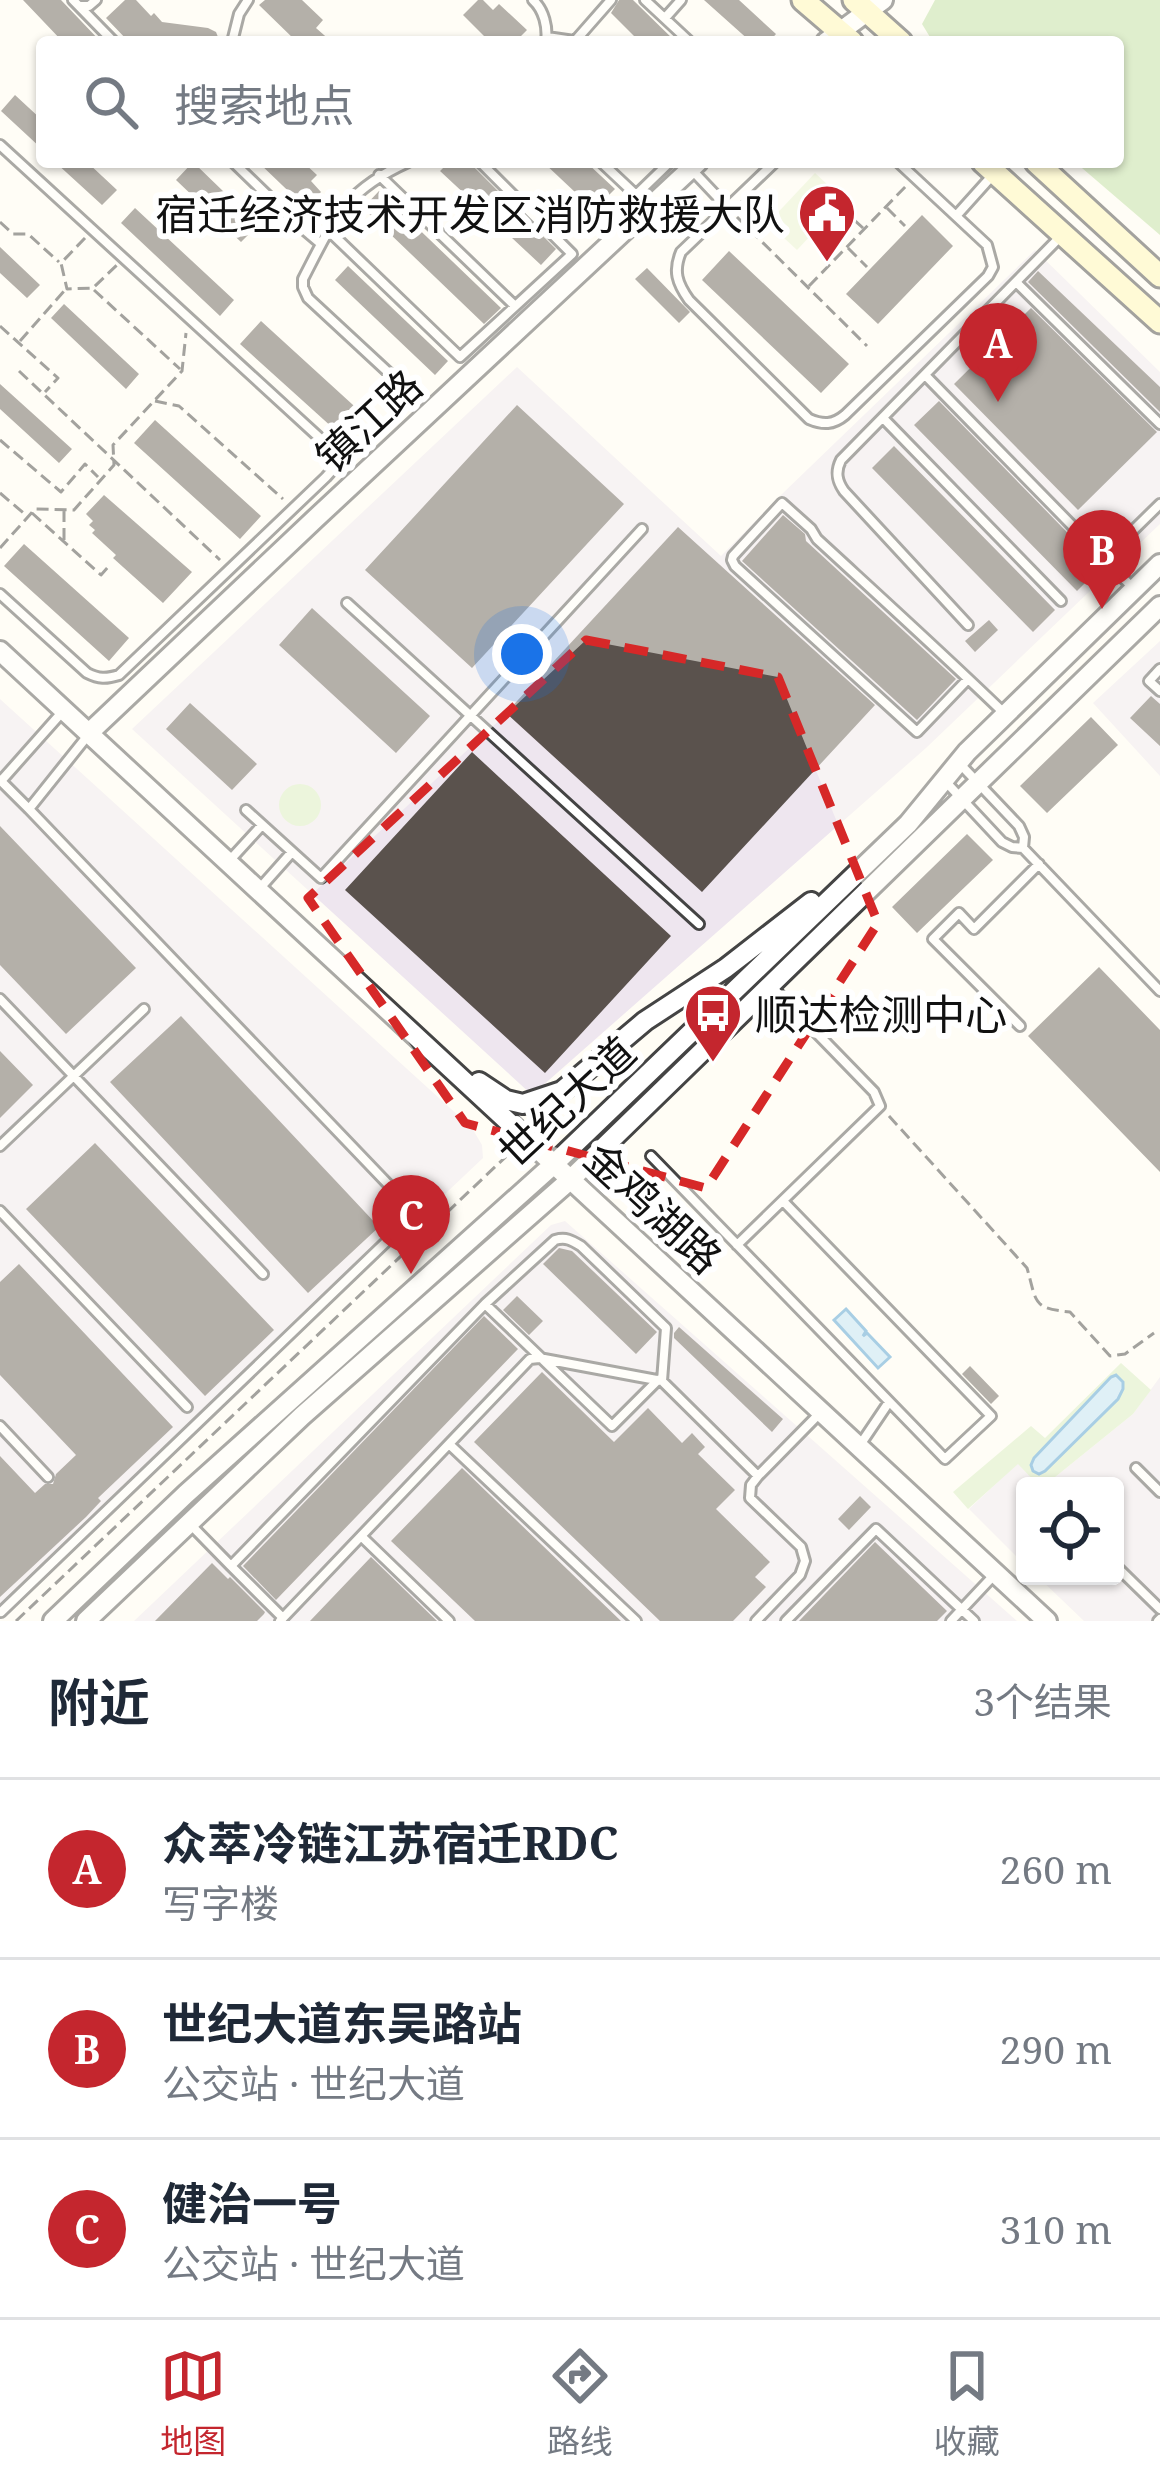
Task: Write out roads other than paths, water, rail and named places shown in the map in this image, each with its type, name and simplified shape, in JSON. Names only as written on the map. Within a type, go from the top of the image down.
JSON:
[{"type":"main road","points":[[803,0],[837,36]]},
{"type":"main road","points":[[868,4],[896,36]]},
{"type":"main road","points":[[989,168],[1160,322]]},
{"type":"main road","points":[[1043,168],[1160,276]]},
{"type":"street","points":[[841,36],[868,4]]},
{"type":"street","name":"镇江路","points":[[90,732],[693,168]]},
{"type":"street","points":[[1087,259],[1160,336]]},
{"type":"street","name":"世纪大道","points":[[53,1621],[186,1494],[554,1164],[908,824],[958,762],[1160,564]]},
{"type":"street","name":"世纪大道","points":[[86,1621],[302,1417],[570,1180],[1160,607]]},
{"type":"street","name":"金鸡湖路","points":[[0,651],[1047,1621]]},
{"type":"street","points":[[432,1050],[506,1100],[524,1104],[562,1091],[645,1021],[773,933],[908,824]]},
{"type":"lane","points":[[76,3],[89,6],[96,0]]},
{"type":"lane","points":[[234,36],[248,0]]},
{"type":"lane","points":[[533,0],[544,18],[546,36]]},
{"type":"lane","points":[[580,36],[611,0]]},
{"type":"lane","points":[[645,0],[684,36]]},
{"type":"lane","points":[[665,18],[681,0]]},
{"type":"lane","points":[[76,3],[108,36]]},
{"type":"lane","points":[[0,146],[331,448],[335,457],[334,468],[119,676],[96,678],[87,673],[0,594]]},
{"type":"lane","points":[[239,168],[321,244]]},
{"type":"lane","points":[[389,374],[302,287],[328,230],[349,200],[395,168]]},
{"type":"lane","points":[[328,230],[460,357],[572,254],[486,168]]},
{"type":"lane","points":[[607,168],[636,195],[664,168]]},
{"type":"lane","points":[[697,168],[727,208]]},
{"type":"lane","points":[[769,168],[682,252],[676,265],[680,288],[809,419],[827,424],[845,415],[993,267],[987,245],[904,168]]},
{"type":"lane","points":[[956,216],[989,168]]},
{"type":"lane","points":[[380,175],[514,306]]},
{"type":"lane","points":[[968,625],[839,484],[838,467],[1062,235]]},
{"type":"lane","points":[[1016,282],[1160,424]]},
{"type":"lane","points":[[925,375],[1134,589]]},
{"type":"lane","points":[[883,418],[1061,601]]},
{"type":"lane","points":[[968,679],[917,732],[735,566],[733,556],[782,503],[817,539],[968,679],[1006,715]]},
{"type":"lane","points":[[1105,559],[1160,504]]},
{"type":"lane","points":[[246,810],[321,878],[643,529]]},
{"type":"lane","points":[[347,603],[699,924]]},
{"type":"lane","points":[[1160,669],[1149,681],[1160,691]]},
{"type":"lane","points":[[1,1612],[90,1521],[412,1216],[406,1203],[1,780],[65,710]]},
{"type":"lane","points":[[29,809],[90,732]]},
{"type":"lane","points":[[958,762],[1019,826],[1023,848]]},
{"type":"lane","points":[[944,780],[1002,842],[1023,848],[1160,991]]},
{"type":"lane","points":[[229,861],[262,825]]},
{"type":"lane","points":[[259,889],[292,852]]},
{"type":"lane","points":[[1020,1026],[933,939],[958,913],[974,929],[1039,864]]},
{"type":"lane","points":[[737,1245],[880,1106],[874,1092],[770,986]]},
{"type":"lane","points":[[0,999],[263,1274]]},
{"type":"lane","points":[[0,1146],[144,1009]]},
{"type":"lane","points":[[651,1156],[945,1459],[991,1416],[783,1201]]},
{"type":"lane","points":[[0,1211],[187,1407]]},
{"type":"lane","points":[[231,1566],[485,1304],[555,1240],[563,1238],[581,1246],[666,1328],[660,1380],[612,1426],[485,1304]]},
{"type":"lane","points":[[189,1523],[281,1619],[530,1359],[539,1358],[660,1380],[758,1476]]},
{"type":"lane","points":[[859,1447],[890,1402]]},
{"type":"lane","points":[[756,1621],[800,1575],[805,1561],[801,1547],[750,1498],[751,1485],[821,1412]]},
{"type":"lane","points":[[0,1426],[48,1477]]},
{"type":"lane","points":[[449,1444],[636,1621]]},
{"type":"lane","points":[[1136,1468],[1160,1492]]},
{"type":"lane","points":[[786,1621],[876,1528],[974,1621]]},
{"type":"lane","points":[[361,1536],[449,1621]]},
{"type":"lane","points":[[951,1621],[996,1573]]},
{"type":"lane","points":[[1124,1574],[1160,1609]]},
{"type":"water","points":[[846,1309],[866,1331],[863,1336],[867,1333],[890,1357],[878,1368],[834,1320]]},
{"type":"water","points":[[1116,1375],[1123,1382],[1118,1399],[1045,1471],[1033,1471],[1034,1458]]},
{"type":"place","name":"宿迁经济技术开发区消防救援大队","points":[[827,264]]},
{"type":"place","name":"众萃冷链江苏宿迁RDC","points":[[998,402]]},
{"type":"place","name":"世纪大道东吴路站","points":[[1102,609]]},
{"type":"place","name":"顺达检测中心","points":[[713,1064]]},
{"type":"place","name":"健治一号","points":[[411,1274]]}]
